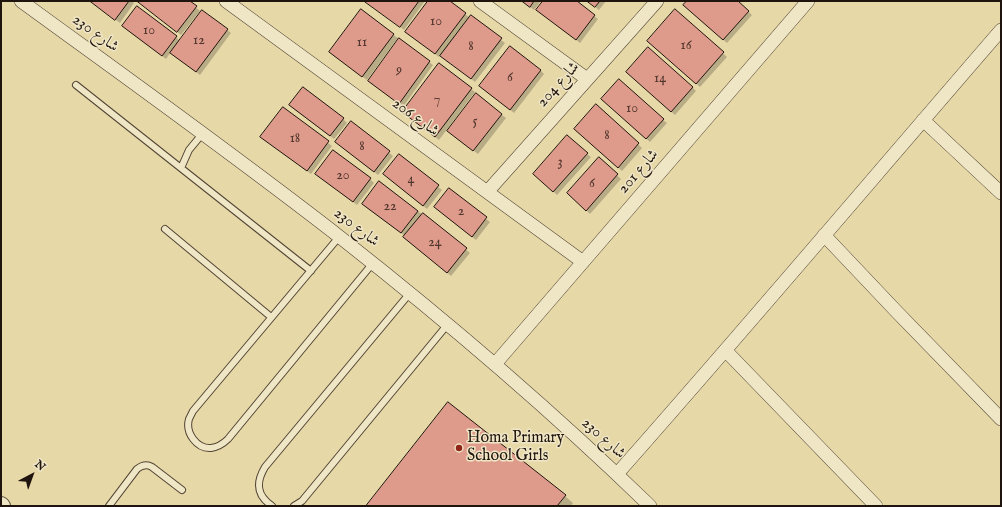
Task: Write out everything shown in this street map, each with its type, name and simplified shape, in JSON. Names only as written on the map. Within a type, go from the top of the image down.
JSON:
[{"type":"street","name":"شارع 206","points":[[226,1],[488,191],[583,262]]},
{"type":"street","points":[[480,1],[587,79]]},
{"type":"street","name":"شارع 204","points":[[488,191],[657,1]]},
{"type":"street","name":"شارع 201","points":[[495,364],[808,1]]},
{"type":"street","name":"شارع 230","points":[[25,2],[203,133],[373,263],[495,364],[617,474],[650,506]]},
{"type":"street","points":[[617,474],[726,351],[1001,30]]},
{"type":"street","points":[[923,120],[1001,193]]},
{"type":"street","points":[[824,235],[1001,419]]},
{"type":"street","points":[[726,351],[876,506]]},
{"type":"lane","points":[[76,85],[311,271]]},
{"type":"lane","points":[[181,168],[189,150],[203,133]]},
{"type":"lane","points":[[165,229],[271,317]]},
{"type":"lane","points":[[339,236],[191,415],[188,420],[188,430],[193,439],[200,446],[210,448],[220,446],[228,439],[373,263]]},
{"type":"lane","points":[[272,506],[263,498],[258,488],[259,476],[410,293]]},
{"type":"lane","points":[[294,506],[302,501],[448,324]]},
{"type":"lane","points":[[109,506],[137,469],[142,465],[152,467],[182,490]]},
{"type":"building","points":[[90,1],[129,1],[115,20]]},
{"type":"building","points":[[137,1],[190,1],[197,6],[177,32]]},
{"type":"building","points":[[364,1],[419,1],[400,27]]},
{"type":"building","points":[[428,1],[450,1],[466,13],[435,54],[405,32]]},
{"type":"building","points":[[522,1],[534,1],[530,7]]},
{"type":"building","points":[[543,1],[577,1],[595,15],[576,40],[536,10]]},
{"type":"building","points":[[587,1],[600,1],[595,7]]},
{"type":"building","points":[[687,1],[738,1],[749,11],[723,40],[683,5]]},
{"type":"building","points":[[137,6],[177,36],[162,56],[122,26]]},
{"type":"building","points":[[361,9],[394,34],[362,77],[329,52]]},
{"type":"building","points":[[675,9],[724,52],[696,84],[647,41]]},
{"type":"building","points":[[202,10],[228,29],[196,72],[170,53]]},
{"type":"building","points":[[471,15],[502,38],[471,79],[440,56]]},
{"type":"building","points":[[399,38],[430,61],[399,104],[368,81]]},
{"type":"building","points":[[510,46],[541,70],[510,110],[479,86]]},
{"type":"building","points":[[648,47],[693,87],[671,112],[626,72]]},
{"type":"building","points":[[439,63],[472,88],[435,137],[402,112]]},
{"type":"building","points":[[619,79],[664,119],[646,139],[601,99]]},
{"type":"building","points":[[303,87],[344,118],[330,136],[289,105]]},
{"type":"building","points":[[476,93],[502,114],[473,151],[447,131]]},
{"type":"building","points":[[596,104],[639,143],[618,168],[574,129]]},
{"type":"building","points":[[283,107],[329,141],[307,171],[260,137]]},
{"type":"building","points":[[351,121],[390,151],[374,172],[335,142]]},
{"type":"building","points":[[567,135],[588,153],[553,192],[533,174]]},
{"type":"building","points":[[333,150],[371,178],[353,202],[315,174]]},
{"type":"building","points":[[399,154],[439,185],[423,206],[383,174]]},
{"type":"building","points":[[599,157],[618,174],[586,211],[567,193]]},
{"type":"building","points":[[379,181],[418,211],[401,233],[362,204]]},
{"type":"building","points":[[449,188],[487,217],[472,237],[434,207]]},
{"type":"building","points":[[423,213],[467,248],[447,273],[403,237]]},
{"type":"building","name":"Homa Primary School Girls","points":[[448,402],[566,495],[557,506],[366,506]]},
{"type":"place","name":"Homa Primary School Girls","points":[[459,448]]}]
